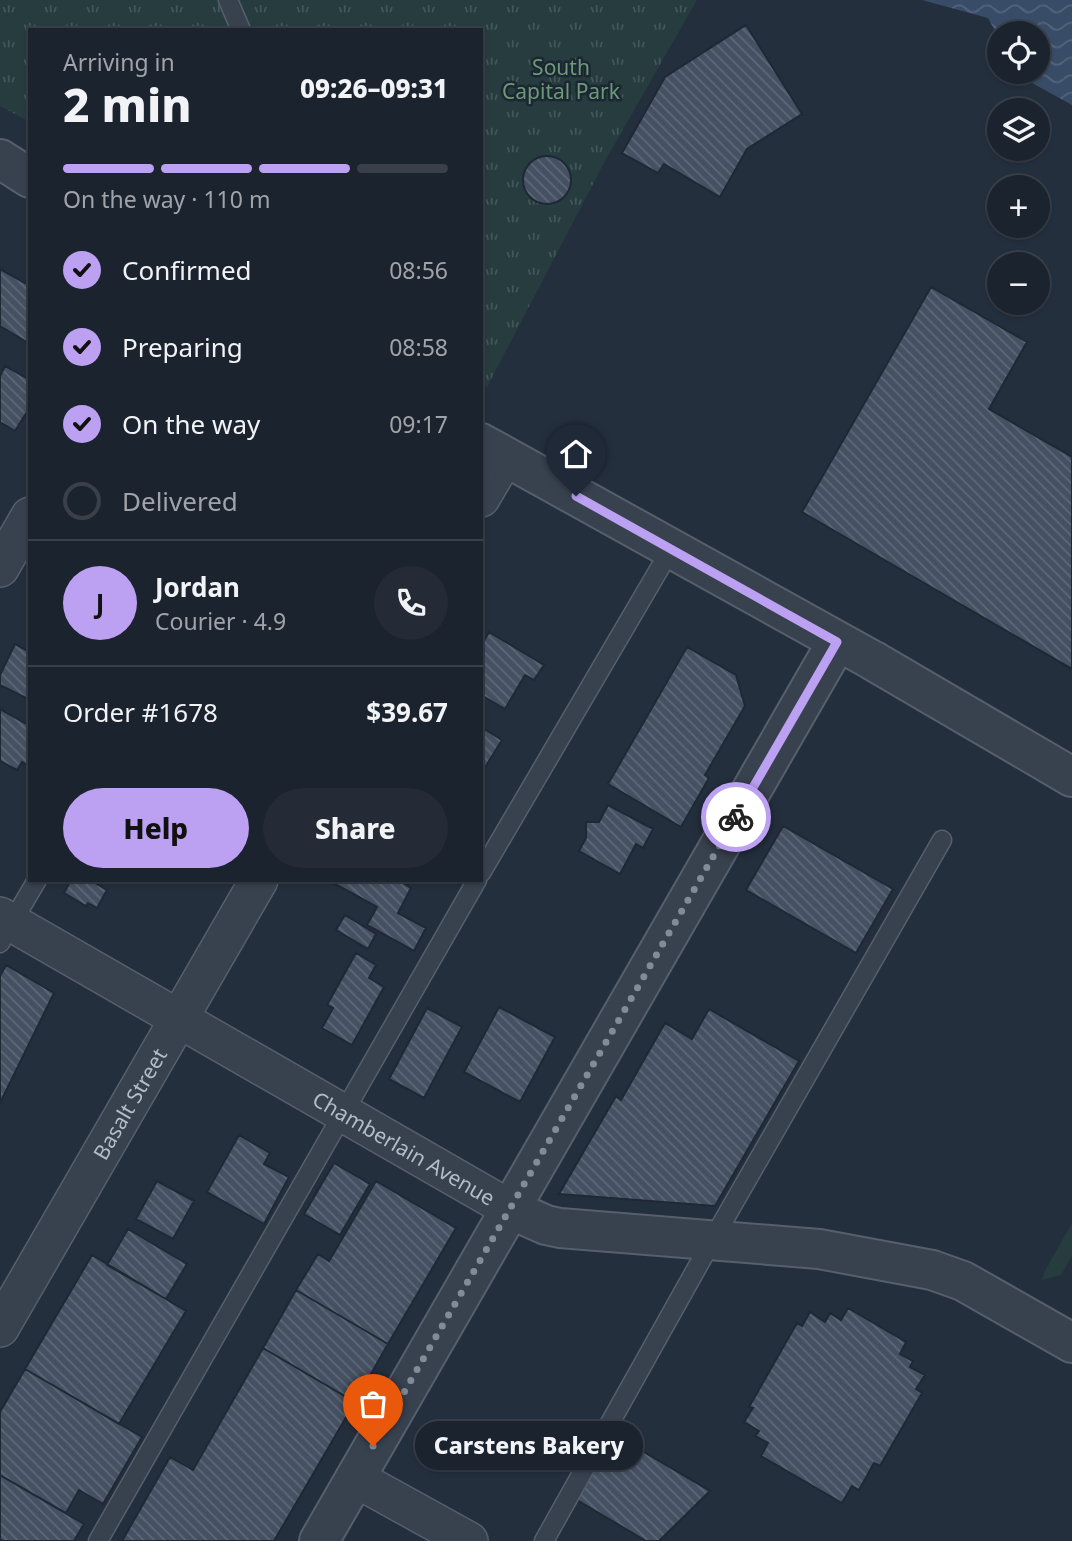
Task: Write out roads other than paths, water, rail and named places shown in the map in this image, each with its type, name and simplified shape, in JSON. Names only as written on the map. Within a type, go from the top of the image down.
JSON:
[{"type":"street","points":[[483,490],[493,450],[1072,777]]},
{"type":"street","points":[[0,568],[28,519]]},
{"type":"street","points":[[319,1541],[837,642]]},
{"type":"street","name":"Basalt Street","points":[[0,1328],[258,882]]},
{"type":"street","name":"Chamberlain Avenue","points":[[4,928],[178,1019],[510,1209],[546,1225],[819,1248],[932,1270],[962,1281],[1072,1343]]},
{"type":"street","points":[[355,1478],[469,1541]]},
{"type":"lane","points":[[228,0],[240,28]]},
{"type":"lane","points":[[483,870],[671,549]]},
{"type":"lane","points":[[544,1541],[713,1239],[943,840]]},
{"type":"lane","points":[[4,928],[36,882]]},
{"type":"lane","points":[[98,1541],[476,882]]},
{"type":"water","points":[[922,0],[1072,0],[1072,105],[1034,84],[1050,84],[1050,21],[990,21],[988,18]]},
{"type":"place","name":"Carstens Bakery","points":[[373,1446]]},
{"type":"park label","name":"South Capital Park","points":[[561,79]]}]
